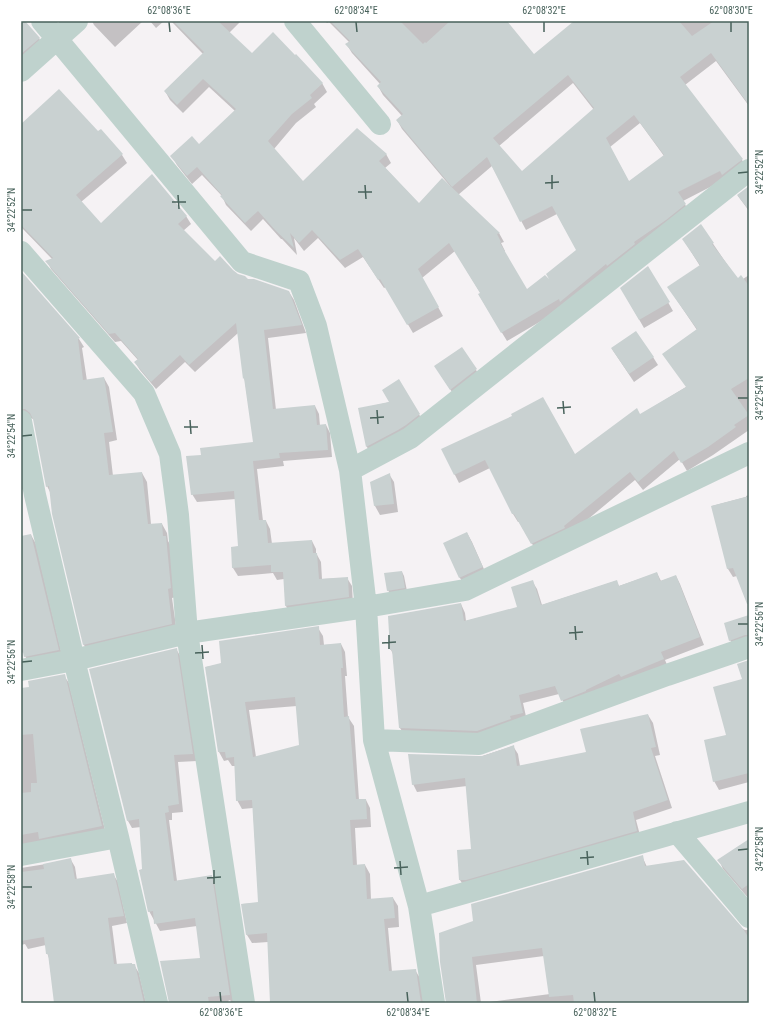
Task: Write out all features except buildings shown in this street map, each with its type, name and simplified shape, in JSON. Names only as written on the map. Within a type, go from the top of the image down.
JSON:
[{"type":"street","points":[[42,21],[242,262],[298,281],[316,326],[350,470],[366,606],[374,740],[419,906],[434,1003]]},
{"type":"street","points":[[21,71],[77,21]]},
{"type":"street","points":[[295,21],[380,124]]},
{"type":"street","points":[[350,470],[410,438],[749,170]]},
{"type":"street","points":[[21,252],[144,394],[170,454],[178,515],[187,633],[244,1003]]},
{"type":"street","points":[[21,421],[28,496],[74,660],[118,836],[157,1003]]},
{"type":"street","points":[[21,670],[74,660],[187,633],[465,590],[749,453]]},
{"type":"street","points":[[374,740],[479,744],[667,675],[749,647]]},
{"type":"street","points":[[419,906],[749,812]]},
{"type":"street","points":[[677,832],[749,917]]},
{"type":"street","points":[[21,855],[118,836]]}]
